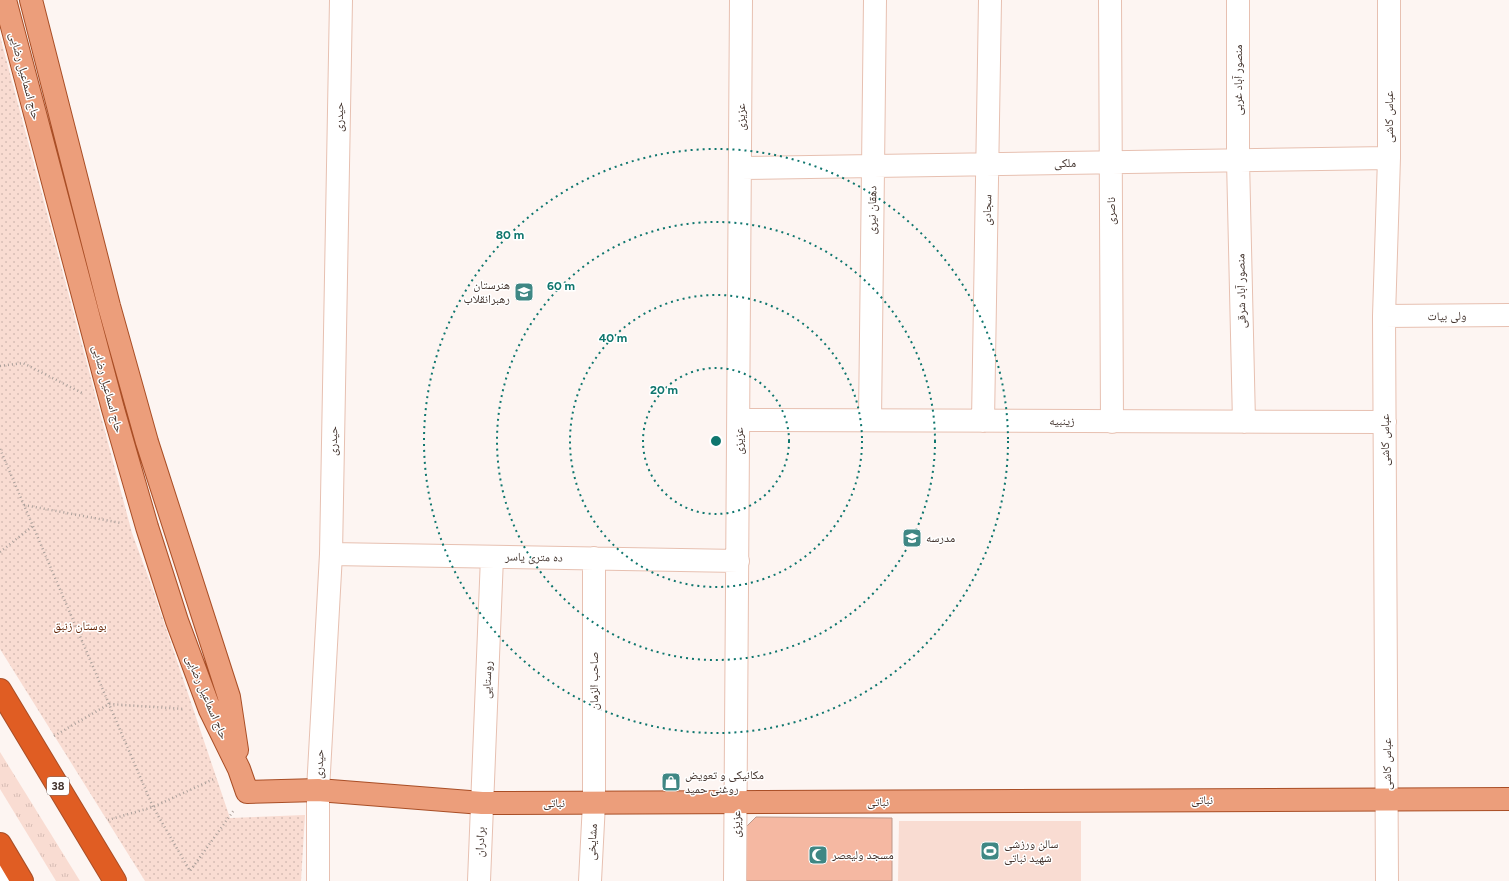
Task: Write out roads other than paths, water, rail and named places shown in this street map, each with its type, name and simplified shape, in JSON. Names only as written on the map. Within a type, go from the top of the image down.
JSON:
[{"type":"highway","name":"38","points":[[0,690],[115,881]]},
{"type":"highway","points":[[0,844],[22,881]]},
{"type":"main road","name":"حاج اسماعیل رضایی","points":[[5,0],[113,409],[147,527],[177,621],[210,710],[239,769],[247,792]]},
{"type":"main road","name":"حاج اسماعیل رضایی","points":[[31,0],[109,306],[147,442],[229,697],[239,769]]},
{"type":"main road","name":"نباتی","points":[[247,792],[318,790],[482,803],[1509,799]]},
{"type":"street","name":"حیدری","points":[[318,881],[318,790],[331,554],[341,0]]},
{"type":"street","name":"عزیزی","points":[[735,881],[741,0]]},
{"type":"street","name":"دهقان نیری","points":[[870,420],[875,0]]},
{"type":"street","name":"سجادی","points":[[983,421],[990,0]]},
{"type":"street","name":"ناصری","points":[[1110,0],[1112,422]]},
{"type":"street","name":"منصور آباد غربی","points":[[1238,0],[1238,160]]},
{"type":"street","name":"عباس کاشی","points":[[1387,881],[1384,316],[1389,158],[1389,0]]},
{"type":"street","name":"ملکی","points":[[740,168],[1389,158]]},
{"type":"street","name":"منصور آباد شرقی","points":[[1238,160],[1244,422]]},
{"type":"street","name":"ولی بیات","points":[[1384,316],[1509,315]]},
{"type":"street","name":"زینبیه","points":[[739,420],[1385,422]]},
{"type":"street","name":"ده متری یاسر","points":[[331,554],[738,561]]},
{"type":"street","name":"روستایی","points":[[482,803],[492,557]]},
{"type":"street","name":"صاحب الزمان","points":[[594,558],[594,803]]},
{"type":"street","name":"برادران","points":[[479,881],[482,803]]},
{"type":"street","name":"مشایخی","points":[[590,881],[594,803]]},
{"type":"street","points":[[0,875],[5,881]]},
{"type":"place","name":"هنرستان رهبرانقلاب","points":[[524,292]]},
{"type":"place","name":"مدرسه","points":[[912,538]]},
{"type":"place","name":"مکانیکی و تعویض روغنی حمید","points":[[671,782]]},
{"type":"place","name":"سالن ورزشی شهید نباتی","points":[[990,851]]},
{"type":"place","name":"مسجد ولیعصر","points":[[818,855]]},
{"type":"park label","name":"بوستان زنبق","points":[[80,626]]}]
